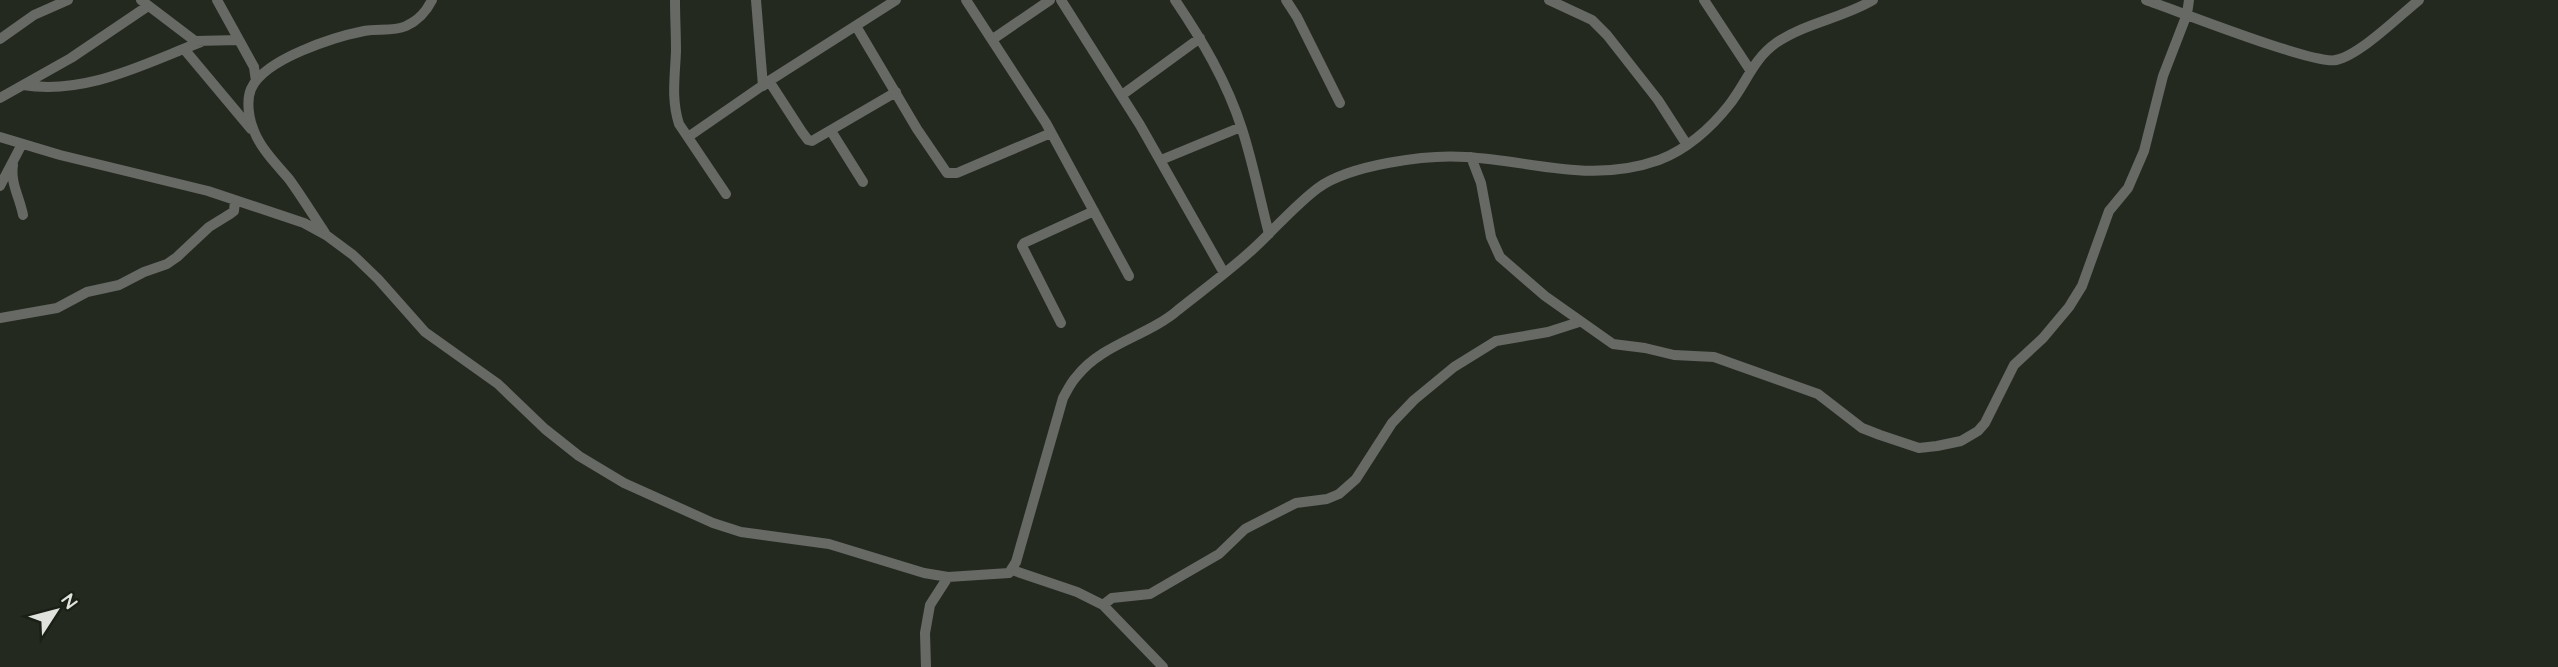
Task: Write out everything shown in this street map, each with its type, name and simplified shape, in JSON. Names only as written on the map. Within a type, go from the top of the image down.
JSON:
[{"type":"street","points":[[0,40],[34,15],[68,0]]},
{"type":"street","points":[[217,0],[256,71],[256,81],[249,96],[250,117],[255,133]]},
{"type":"street","points":[[256,81],[291,56],[316,45],[364,31],[391,30],[404,26],[422,16],[432,0]]},
{"type":"street","points":[[675,0],[673,100],[679,124],[726,194]]},
{"type":"street","points":[[756,0],[766,83],[808,140],[812,141],[831,131],[896,92]]},
{"type":"street","points":[[688,137],[895,0]]},
{"type":"street","points":[[966,0],[993,38],[1051,133],[1129,276]]},
{"type":"street","points":[[993,38],[1050,0]]},
{"type":"street","points":[[1061,0],[1161,160],[1224,272]]},
{"type":"street","points":[[1175,0],[1222,78],[1241,127],[1269,234]]},
{"type":"street","points":[[1286,0],[1340,103]]},
{"type":"street","points":[[1549,0],[1592,20],[1607,34],[1658,100],[1687,145]]},
{"type":"street","points":[[1704,0],[1750,71]]},
{"type":"street","points":[[0,137],[208,191],[304,223],[354,255],[425,332],[498,384],[537,422],[579,456],[624,483],[713,523],[741,532],[829,544],[924,573],[948,577],[1009,573],[1063,398],[1075,377],[1086,366],[1122,342],[1170,317],[1269,234],[1318,188],[1342,176],[1414,158],[1471,157],[1586,173],[1611,172],[1662,159],[1705,131],[1729,105],[1758,58],[1777,41],[1873,0]]},
{"type":"street","points":[[2146,0],[2321,61],[2335,61],[2352,54],[2419,0]]},
{"type":"street","points":[[1471,157],[1481,183],[1496,251],[1545,296],[1613,344],[1674,355],[1714,357],[1818,394],[1862,428],[1901,443],[1919,448],[1961,441],[1985,423],[2014,365],[2043,338],[2069,307],[2082,286],[2109,211],[2128,188],[2144,151],[2164,76],[2187,13],[2189,0]]},
{"type":"street","points":[[0,98],[71,58],[144,3],[190,38],[201,42]]},
{"type":"street","points":[[856,26],[917,129],[947,173],[957,173],[1051,133]]},
{"type":"street","points":[[1122,95],[1200,38]]},
{"type":"street","points":[[23,85],[42,88],[96,83],[201,42],[239,40]]},
{"type":"street","points":[[184,49],[255,133],[326,235]]},
{"type":"street","points":[[1161,160],[1241,127]]},
{"type":"street","points":[[831,131],[863,182]]},
{"type":"street","points":[[0,186],[22,144]]},
{"type":"street","points":[[13,165],[13,181],[23,215]]},
{"type":"street","points":[[0,318],[57,308],[87,292],[119,285],[167,264],[209,227],[234,211],[235,200]]},
{"type":"street","points":[[1061,323],[1022,246],[1094,211]]},
{"type":"street","points":[[0,306],[12,317]]},
{"type":"street","points":[[1103,604],[1119,596],[1150,594],[1219,554],[1245,529],[1296,503],[1327,499],[1339,494],[1356,479],[1392,423],[1414,400],[1454,367],[1496,341],[1548,332],[1579,321]]},
{"type":"street","points":[[1012,570],[1077,592],[1103,604],[1163,667]]},
{"type":"street","points":[[926,667],[925,633],[929,605],[948,577]]}]
